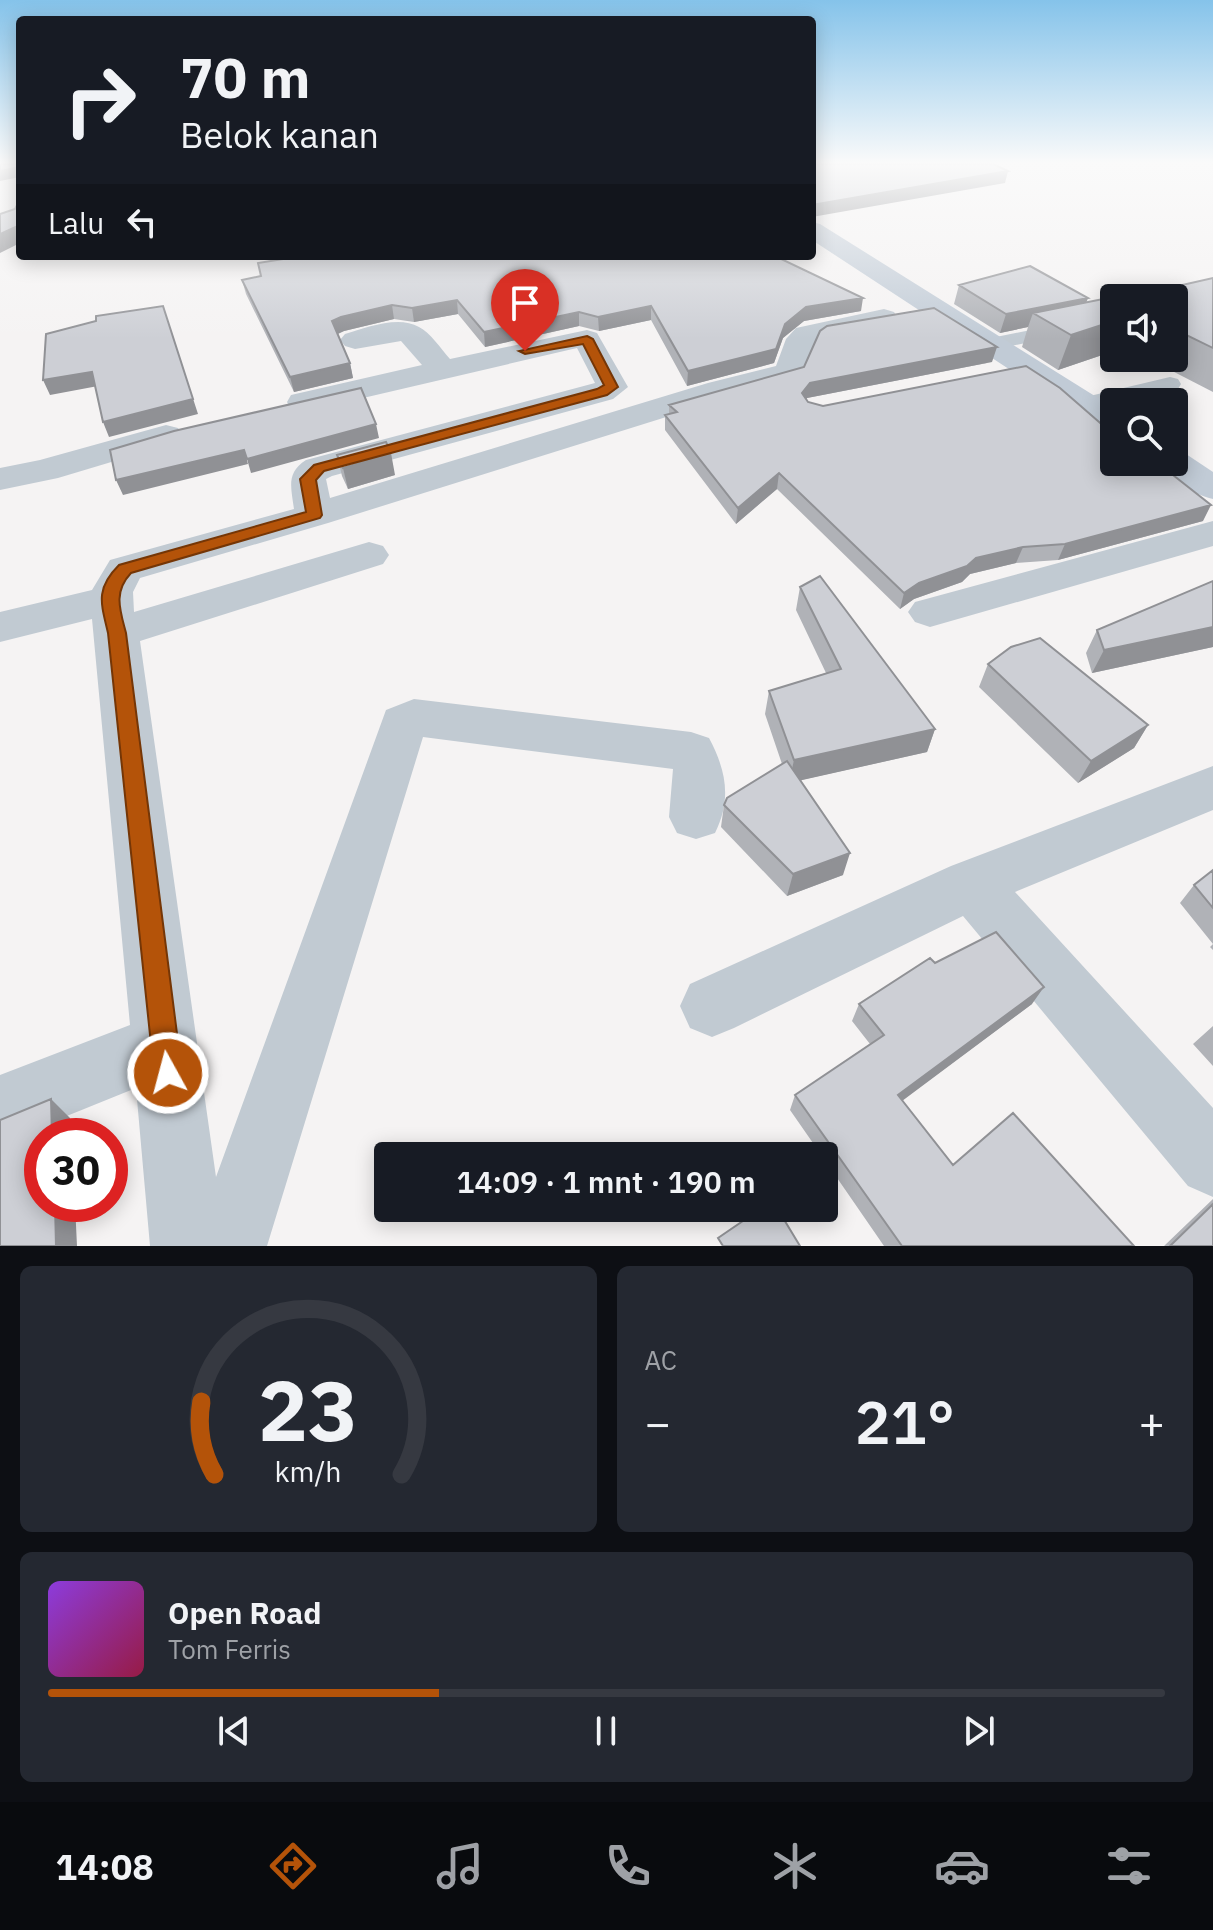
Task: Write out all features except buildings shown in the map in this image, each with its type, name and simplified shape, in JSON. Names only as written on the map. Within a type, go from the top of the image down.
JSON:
[{"type":"main road","points":[[816,232],[1100,414]]},
{"type":"main road","points":[[1188,472],[1213,488]]},
{"type":"street","points":[[188,1246],[113,616],[114,581],[125,569],[314,515],[719,390],[775,378],[790,372],[801,339],[814,330],[934,310]]},
{"type":"street","points":[[355,340],[395,331],[410,333],[442,369]]},
{"type":"street","points":[[275,409],[584,339],[587,339],[612,387],[319,468],[308,479],[314,515]]},
{"type":"street","points":[[985,376],[1027,367]]},
{"type":"street","points":[[0,479],[45,470],[199,427]]},
{"type":"street","points":[[930,612],[1213,533]]},
{"type":"street","points":[[0,627],[113,616],[369,555]]},
{"type":"street","points":[[229,1246],[403,723],[414,717],[691,752],[699,770],[696,817]]},
{"type":"street","points":[[712,1006],[971,884],[1213,787]]},
{"type":"street","points":[[971,884],[1213,1161]]},
{"type":"street","points":[[0,1109],[165,1044]]},
{"type":"lane","points":[[991,344],[1100,322]]},
{"type":"lane","points":[[1085,404],[1170,384]]},
{"type":"route","points":[[168,1073],[117,633],[109,600],[114,581],[125,569],[314,515],[308,479],[319,468],[612,387],[587,339],[525,351]]}]
